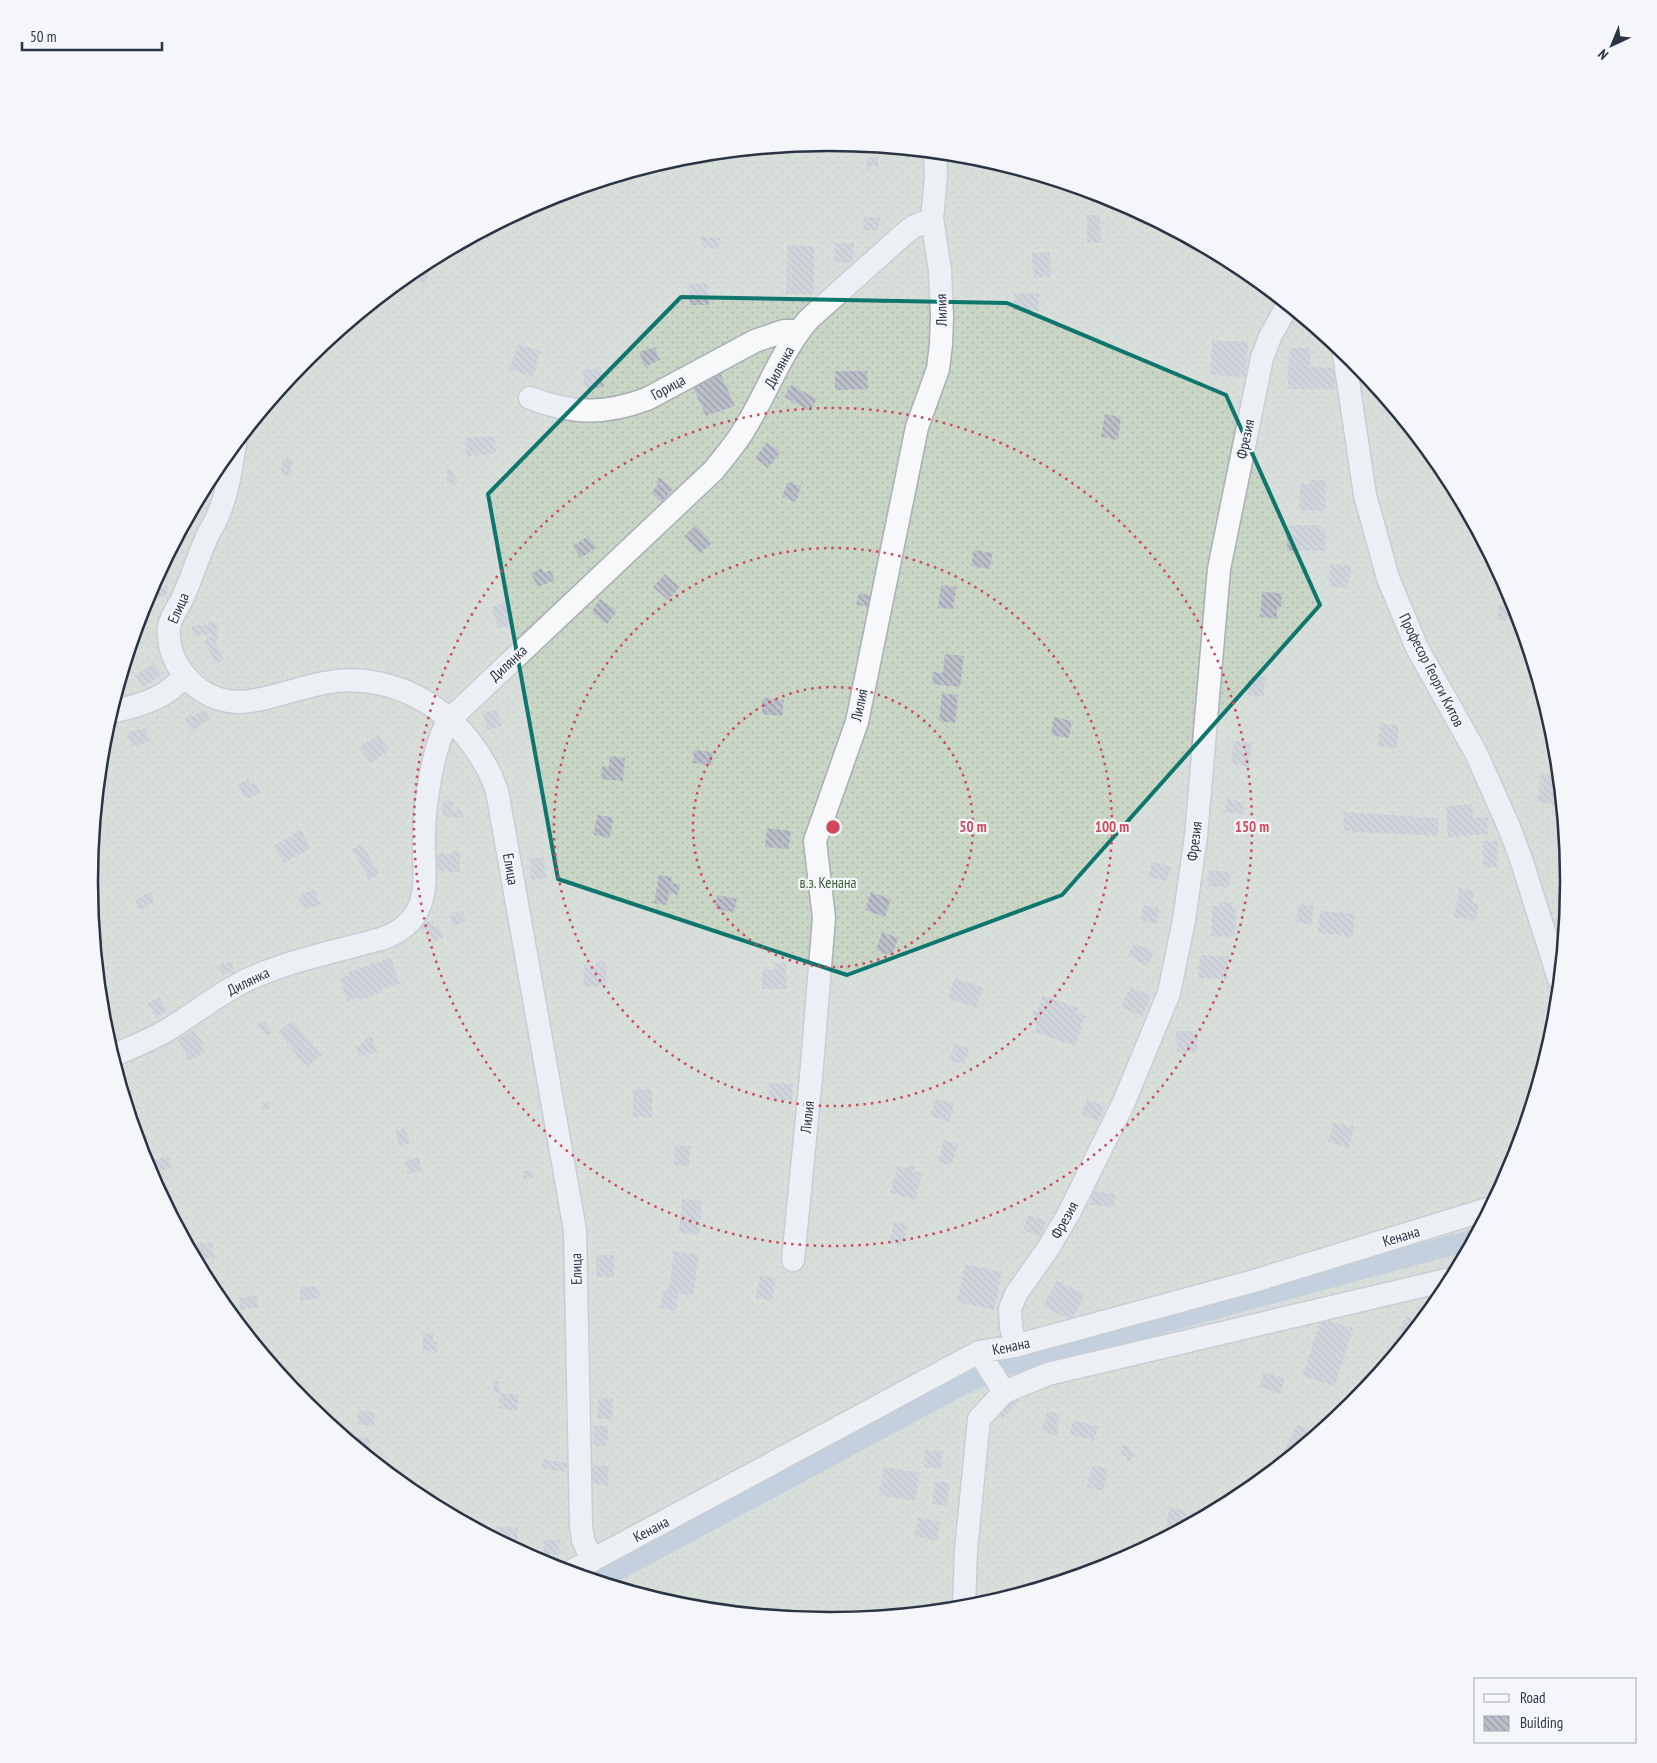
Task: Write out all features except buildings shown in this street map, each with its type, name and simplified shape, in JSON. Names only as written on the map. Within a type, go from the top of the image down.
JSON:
[{"type":"street","name":"Лилия","points":[[793,1260],[824,918],[815,840],[856,722],[917,427],[938,369],[942,317],[940,270],[932,219],[936,176],[935,159]]},
{"type":"street","name":"Дилянка","points":[[118,1053],[165,1032],[222,993],[249,979],[296,962],[392,936],[406,926],[416,912],[422,896],[426,809],[439,737],[450,719],[714,470],[742,434],[799,330],[809,319],[904,234],[932,219]]},
{"type":"street","name":"Фрезия","points":[[1015,1346],[1010,1309],[1016,1294],[1069,1213],[1124,1102],[1169,993],[1184,920],[1196,836],[1218,569],[1262,358],[1270,337],[1284,311]]},
{"type":"street","name":"Горица","points":[[530,398],[553,407],[580,411],[606,410],[630,405],[647,399],[755,341],[784,331],[799,330]]},
{"type":"street","name":"Професор Георги Китов","points":[[1346,366],[1365,495],[1388,578],[1417,648],[1476,753],[1509,827],[1554,964]]},
{"type":"street","name":"Елица","points":[[232,459],[226,497],[207,536],[183,598],[169,626],[173,653],[177,665],[184,674],[197,688],[207,694],[239,702],[325,683],[356,681],[388,686],[418,697],[431,704],[450,719],[468,738],[477,750],[497,791],[575,1230],[581,1525],[583,1540],[592,1561]]},
{"type":"street","points":[[118,710],[154,699],[180,682],[184,674]]},
{"type":"street","name":"Кенана","points":[[578,1568],[979,1352],[1015,1346],[1254,1281],[1481,1211]]},
{"type":"street","points":[[964,1599],[966,1550],[979,1419],[1004,1392],[1048,1374],[1440,1282]]},
{"type":"street","points":[[979,1352],[1004,1392]]},
{"type":"highlighted area","points":[[681,297],[1007,303],[1226,395],[1320,605],[1062,895],[847,975],[558,879],[488,494]]},
{"type":"green space","name":"в.з. Кенана","points":[[781,152],[876,152],[924,157],[1018,175],[1108,206],[1152,226],[1194,248],[1274,302],[1310,332],[1378,400],[1408,436],[1462,516],[1504,602],[1521,647],[1535,692],[1553,786],[1560,882],[1558,929],[1553,977],[1535,1071],[1504,1161],[1484,1205],[1462,1247],[1408,1327],[1378,1363],[1310,1431],[1274,1461],[1194,1515],[1108,1557],[1063,1574],[1018,1588],[924,1606],[876,1611],[781,1611],[733,1606],[639,1588],[549,1557],[505,1537],[463,1515],[383,1461],[347,1431],[279,1363],[249,1327],[195,1247],[153,1161],[136,1116],[122,1071],[104,977],[99,929],[99,834],[104,786],[122,692],[153,602],[173,558],[195,516],[249,436],[279,400],[347,332],[383,302],[463,248],[549,206],[594,189],[639,175],[733,157]]},
{"type":"waterway","points":[[605,1577],[959,1387],[1008,1365],[1465,1242]]}]
